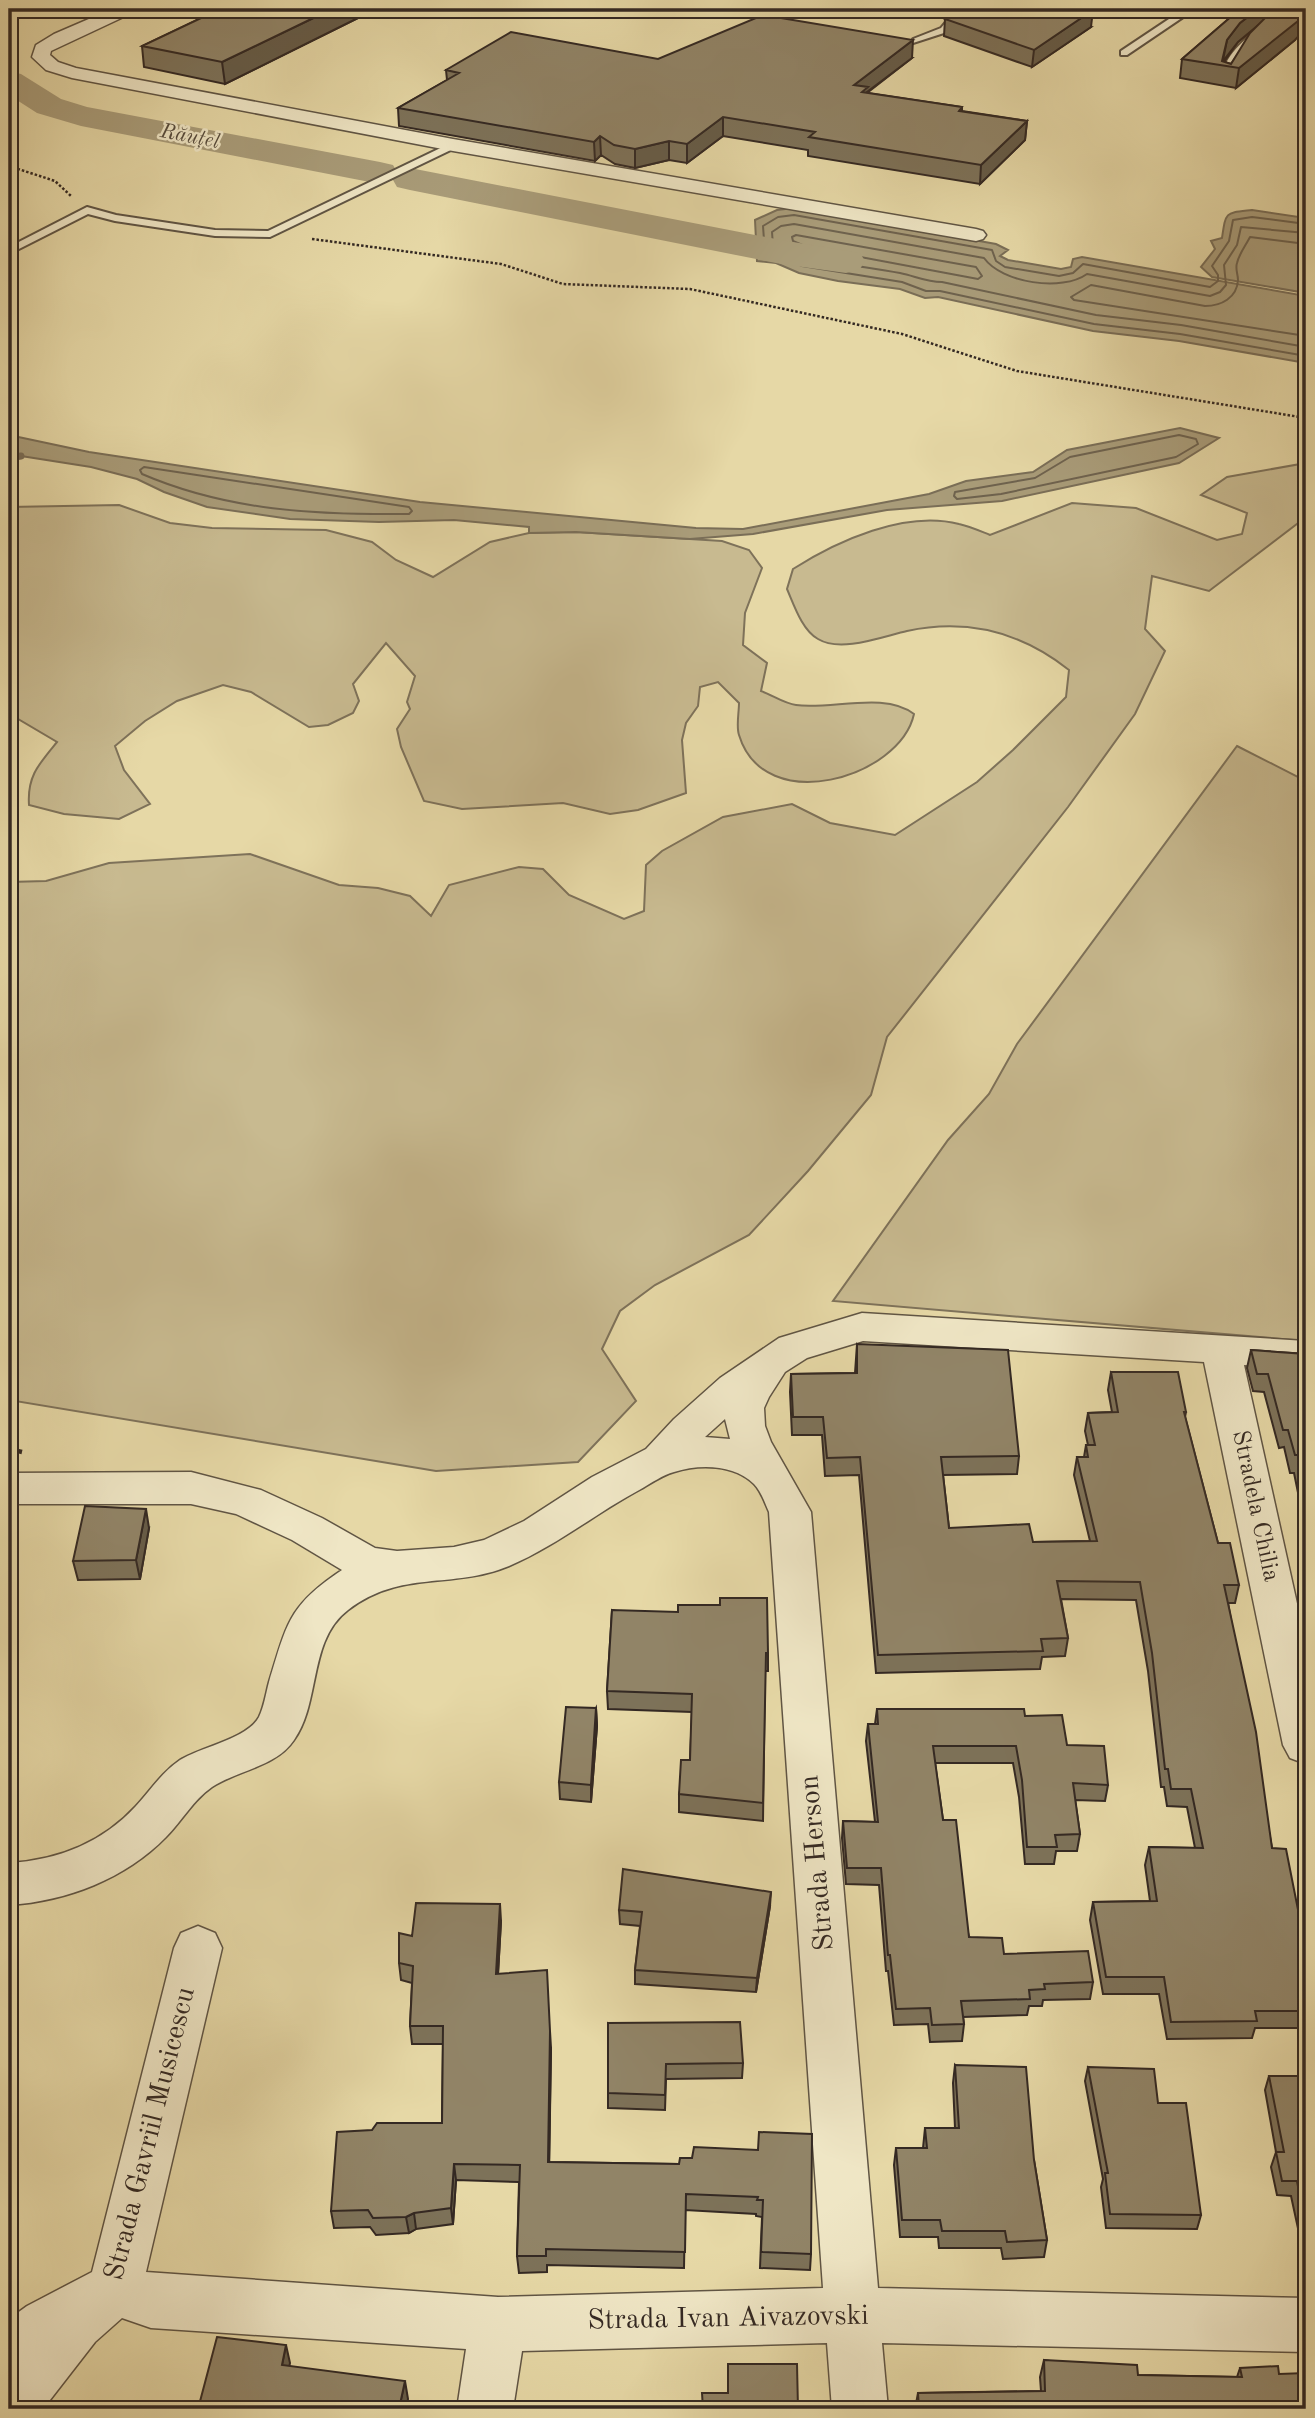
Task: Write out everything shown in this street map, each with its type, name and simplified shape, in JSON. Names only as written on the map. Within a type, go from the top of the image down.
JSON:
[{"type":"street","points":[[127,9],[60,37],[42,49],[41,58],[52,66],[72,73],[453,145],[976,235]]},
{"type":"street","points":[[660,1460],[688,1429],[734,1388],[793,1348],[862,1327],[1306,1355]]},
{"type":"street","name":"Strada Herson","points":[[793,1348],[762,1376],[744,1401],[745,1433],[783,1492],[790,1511],[796,1556],[860,2409]]},
{"type":"street","name":"Stradela Chilia","points":[[1221,1348],[1306,1745]]},
{"type":"street","points":[[9,1884],[30,1884],[85,1868],[141,1833],[197,1772],[250,1751],[268,1740],[278,1728],[306,1633],[313,1618],[330,1600],[358,1581],[397,1568],[454,1563],[493,1555],[539,1532],[607,1488],[660,1460],[695,1451],[716,1451],[753,1463],[770,1474]]},
{"type":"street","points":[[9,1488],[191,1488],[246,1501],[307,1529],[351,1556],[370,1564],[397,1568]]},
{"type":"street","name":"Strada Gavriil Musicescu","points":[[9,2407],[76,2323],[133,2295],[198,1948]]},
{"type":"street","points":[[9,2353],[46,2325],[133,2295]]},
{"type":"street","name":"Strada Ivan Aivazovski","points":[[133,2295],[498,2324],[854,2315],[1306,2325]]},
{"type":"street","points":[[485,2409],[498,2324]]},
{"type":"lane","points":[[916,41],[944,30],[951,23],[949,11],[953,9]]},
{"type":"lane","points":[[1124,53],[1190,9]]},
{"type":"lane","points":[[1246,9],[1306,18]]},
{"type":"lane","points":[[1225,79],[1231,60],[1239,47],[1282,14]]},
{"type":"lane","points":[[9,251],[87,210],[115,218],[215,233],[270,234],[453,145]]},
{"type":"path","points":[[9,166],[55,181],[87,210]]},
{"type":"path","points":[[270,234],[500,264],[563,284],[690,289],[902,334],[1017,371],[1306,418]]},
{"type":"shaded area","points":[[1306,463],[1306,517],[1209,591],[1152,576],[1145,629],[1165,651],[1135,714],[1068,807],[887,1037],[871,1095],[808,1171],[749,1235],[655,1285],[620,1311],[602,1349],[636,1401],[578,1462],[436,1471],[9,1400],[9,882],[46,881],[109,863],[250,854],[339,885],[378,888],[410,896],[431,916],[449,885],[519,867],[543,869],[569,895],[624,919],[644,911],[646,865],[662,851],[723,817],[792,804],[830,823],[895,835],[977,782],[1013,750],[1066,697],[1069,670],[1032,646],[993,631],[972,628],[930,627],[850,644],[827,643],[812,635],[796,609],[787,589],[793,569],[830,548],[894,525],[938,521],[963,525],[990,535],[1072,503],[1136,508],[1217,540],[1242,534],[1247,513],[1201,495],[1227,477]]},
{"type":"shaded area","points":[[119,505],[170,523],[212,528],[326,530],[372,542],[396,560],[433,577],[490,542],[529,533],[576,532],[722,541],[749,550],[762,568],[745,613],[743,645],[767,663],[761,691],[796,705],[873,702],[902,707],[914,714],[903,737],[884,756],[859,771],[831,780],[802,782],[775,776],[753,761],[739,735],[739,703],[718,682],[700,687],[698,706],[686,723],[682,740],[686,793],[638,810],[610,814],[563,803],[462,809],[424,801],[401,747],[397,729],[410,709],[407,702],[415,676],[386,643],[353,684],[359,701],[353,713],[328,725],[309,727],[251,692],[223,685],[177,701],[145,721],[115,746],[124,770],[150,804],[119,819],[64,814],[29,805],[32,778],[57,742],[18,719],[9,719],[9,507]]},
{"type":"shaded area","points":[[1237,746],[1306,781],[1306,1341],[833,1301],[948,1140],[989,1094],[1017,1044]]},
{"type":"water","points":[[794,208],[996,244],[1008,250],[1000,256],[1008,260],[1061,269],[1071,267],[1073,259],[1082,257],[1306,296],[1306,363],[1179,341],[1093,331],[938,297],[925,298],[900,289],[799,273],[776,263],[757,261],[755,220],[777,210]]},
{"type":"water","points":[[1252,210],[1306,218],[1306,293],[1212,277],[1201,267],[1215,249],[1211,241],[1222,238],[1228,215]]},
{"type":"water","points":[[1180,428],[1219,438],[1179,463],[1002,501],[887,510],[753,534],[690,539],[576,532],[529,533],[529,527],[454,520],[379,522],[290,519],[207,507],[137,479],[91,467],[21,456],[9,451],[9,435],[89,452],[420,502],[696,528],[743,529],[929,494],[966,481],[1033,472],[1067,450]]},
{"type":"building","points":[[220,9],[332,9],[222,62],[142,46]]},
{"type":"building","points":[[957,9],[1093,10],[1034,50],[945,19]]},
{"type":"building","points":[[1240,9],[1258,9],[1240,23],[1227,40],[1222,61],[1231,64],[1250,33],[1276,9],[1306,9],[1306,12],[1239,68],[1182,59]]},
{"type":"building","points":[[763,15],[913,40],[854,85],[868,87],[862,92],[962,107],[959,111],[1027,121],[981,165],[809,137],[815,132],[723,117],[687,144],[669,141],[635,149],[614,145],[600,136],[594,142],[398,108],[459,73],[446,70],[511,32],[658,59]]},
{"type":"building","points":[[857,1344],[1008,1350],[1019,1456],[941,1457],[949,1528],[1029,1524],[1033,1542],[1097,1541],[1077,1457],[1088,1457],[1086,1445],[1095,1445],[1088,1413],[1118,1412],[1111,1372],[1178,1372],[1184,1412],[1218,1543],[1230,1543],[1239,1585],[1224,1585],[1256,1732],[1272,1848],[1286,1849],[1306,1950],[1306,2011],[1255,2011],[1257,2021],[1171,2022],[1164,1977],[1106,1977],[1093,1902],[1157,1901],[1149,1847],[1203,1848],[1191,1789],[1171,1789],[1168,1769],[1165,1769],[1152,1653],[1140,1582],[1057,1581],[1068,1638],[1041,1639],[1043,1651],[878,1655],[860,1457],[827,1458],[823,1417],[793,1417],[791,1374],[857,1373]]},
{"type":"building","points":[[1251,1350],[1306,1354],[1306,1492],[1299,1455],[1295,1455],[1288,1430],[1283,1430],[1268,1374],[1257,1374]]},
{"type":"building","points":[[85,1506],[146,1509],[136,1560],[73,1561]]},
{"type":"building","points":[[720,1598],[767,1598],[763,1803],[679,1794],[681,1760],[690,1760],[692,1694],[607,1691],[612,1610],[678,1612],[678,1605],[720,1605]]},
{"type":"building","points":[[566,1707],[596,1708],[591,1785],[559,1782]]},
{"type":"building","points":[[877,1709],[1024,1709],[1025,1716],[1062,1715],[1067,1745],[1104,1746],[1108,1785],[1073,1783],[1080,1834],[1055,1835],[1057,1847],[1027,1847],[1022,1780],[1016,1746],[933,1746],[943,1820],[956,1820],[969,1937],[1002,1938],[1004,1954],[1088,1951],[1093,1982],[1044,1984],[1045,1989],[1029,1990],[1030,1999],[961,2001],[964,2024],[932,2025],[930,2008],[896,2009],[888,1955],[881,1868],[847,1868],[843,1821],[878,1822],[868,1724],[878,1724]]},
{"type":"building","points":[[623,1869],[771,1892],[757,1978],[635,1970],[642,1912],[619,1910]]},
{"type":"building","points":[[416,1903],[500,1904],[496,1974],[547,1970],[550,2031],[548,2162],[679,2164],[680,2158],[692,2158],[694,2147],[758,2150],[759,2132],[812,2134],[811,2254],[761,2252],[763,2200],[757,2200],[758,2197],[686,2194],[685,2252],[546,2249],[546,2256],[517,2256],[520,2165],[454,2164],[451,2208],[414,2213],[406,2217],[373,2218],[368,2210],[331,2211],[337,2132],[372,2130],[377,2123],[442,2123],[443,2026],[410,2026],[413,1966],[399,1963],[399,1933],[412,1936]]},
{"type":"building","points":[[740,2022],[743,2063],[666,2064],[665,2095],[608,2093],[608,2023]]},
{"type":"building","points":[[955,2065],[1026,2067],[1034,2160],[1047,2240],[1007,2242],[1005,2231],[942,2231],[940,2220],[902,2220],[896,2148],[927,2148],[925,2128],[959,2128]]},
{"type":"building","points":[[1088,2067],[1154,2069],[1158,2103],[1186,2103],[1201,2215],[1110,2214],[1105,2173],[1108,2173]]},
{"type":"building","points":[[1269,2076],[1306,2076],[1306,2219],[1297,2181],[1282,2181],[1276,2152],[1284,2152]]},
{"type":"building","points":[[217,2337],[286,2345],[282,2365],[405,2381],[399,2409],[198,2409]]},
{"type":"building","points":[[1044,2360],[1137,2365],[1138,2375],[1242,2377],[1240,2368],[1278,2366],[1279,2374],[1306,2373],[1306,2409],[919,2409],[918,2393],[1045,2391]]},
{"type":"building","points":[[728,2364],[797,2364],[798,2409],[703,2409],[702,2393],[728,2393]]},
{"type":"waterway","name":"Răuțel","points":[[9,81],[49,106],[81,116],[380,173]]},
{"type":"waterway","name":"Răuțel","points":[[410,179],[781,252],[846,261]]},
{"type":"waterway","points":[[9,458],[21,456]]}]
